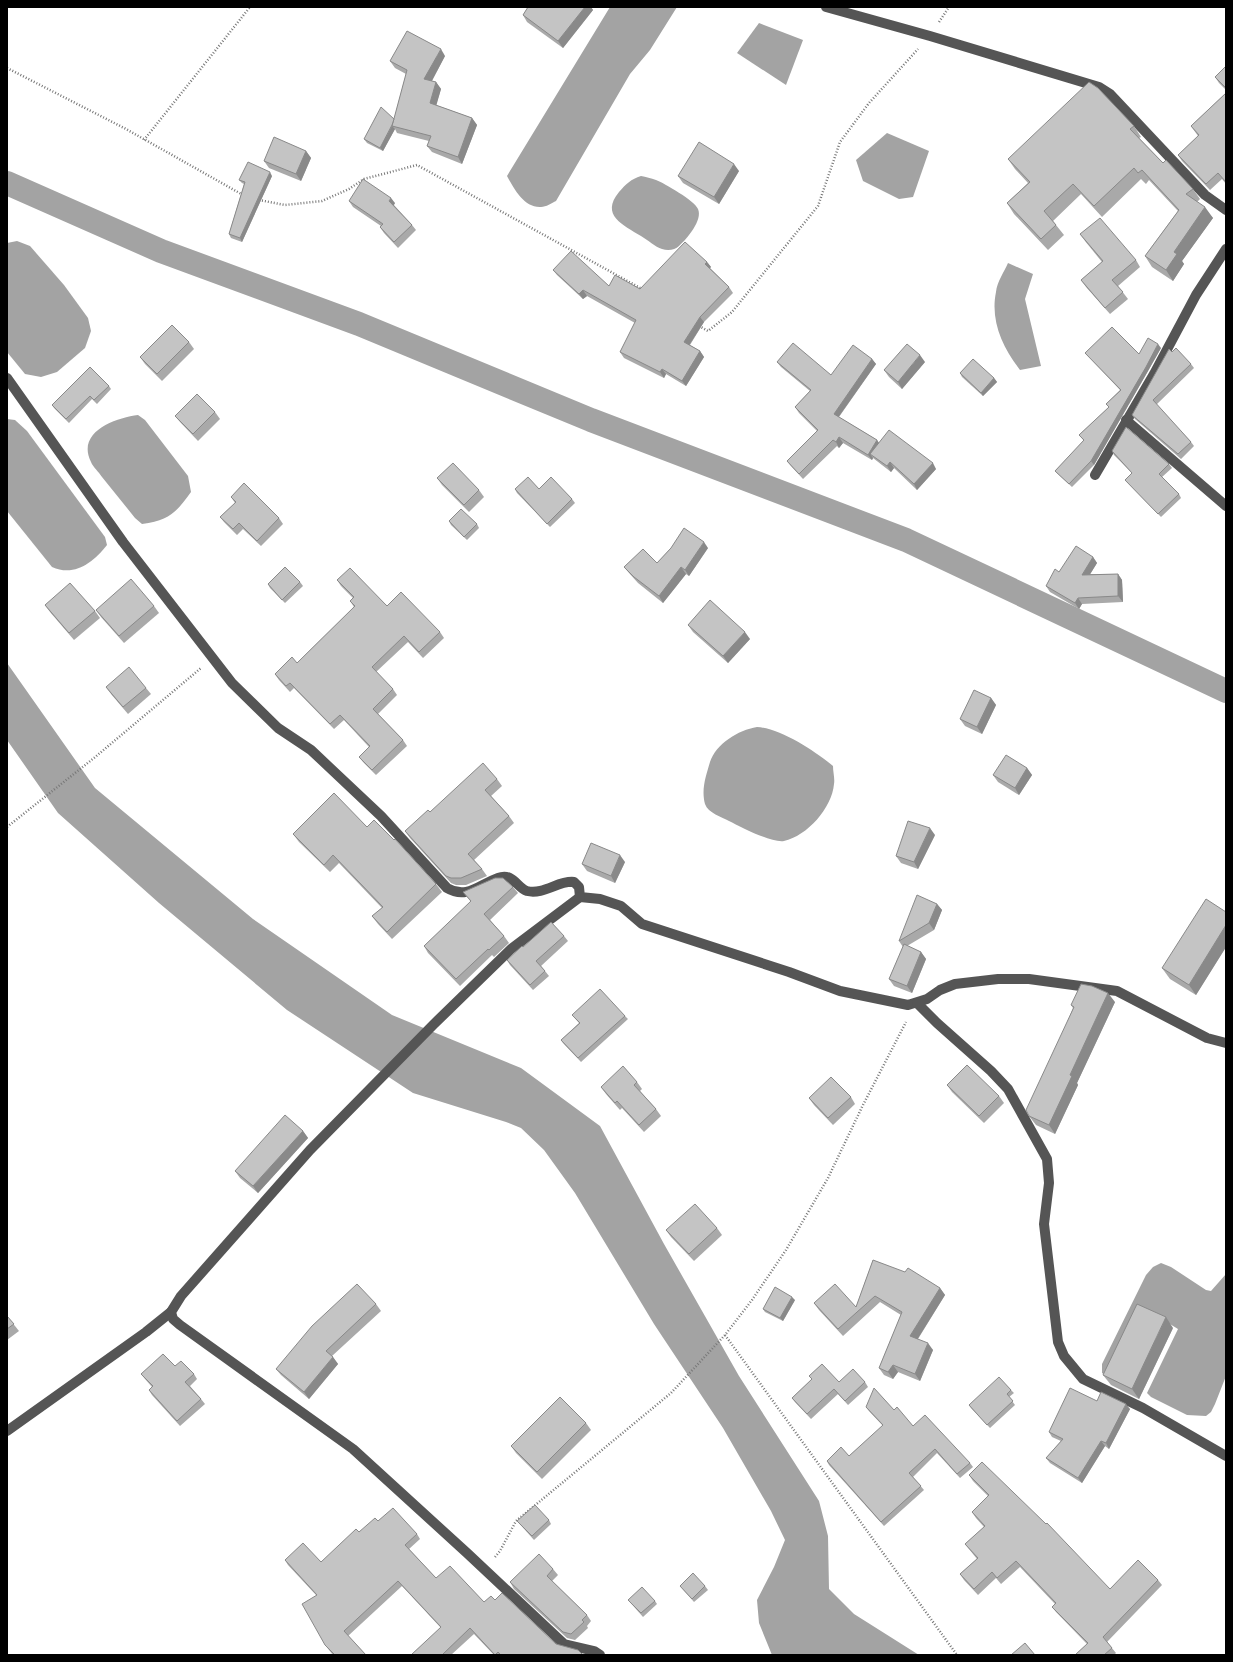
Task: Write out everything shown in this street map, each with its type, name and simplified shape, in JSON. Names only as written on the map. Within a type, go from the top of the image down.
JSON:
[{"type":"street","points":[[826,7],[930,36],[1099,87],[1110,94],[1205,195],[1226,210]]},
{"type":"street","points":[[1095,475],[1154,374],[1196,295],[1226,249]]},
{"type":"street","points":[[7,378],[123,542],[232,683],[278,728],[311,750],[381,816],[447,888],[455,893],[462,893],[504,876],[516,882],[525,891],[537,892],[560,885],[566,881],[574,882],[579,887],[580,897]]},
{"type":"street","points":[[1126,420],[1226,506]]},
{"type":"street","points":[[7,1431],[140,1337],[171,1312],[181,1296],[217,1255],[310,1150],[364,1094],[511,949],[580,897],[600,899],[621,906],[642,924],[840,990],[908,1005],[927,999],[940,990],[955,984],[998,979],[1029,979],[1102,988],[1117,991],[1207,1038],[1226,1043]]},
{"type":"street","points":[[917,1003],[937,1023],[991,1070],[1008,1089],[1047,1158],[1049,1183],[1044,1224],[1058,1342],[1064,1356],[1083,1379],[1143,1408],[1226,1456]]},
{"type":"street","points":[[171,1312],[173,1319],[180,1325],[353,1450],[564,1644],[594,1651],[600,1655]]},
{"type":"path","points":[[144,140],[250,7]]},
{"type":"path","points":[[696,324],[708,331],[723,320],[748,294],[818,206],[840,142],[869,103],[930,36]]},
{"type":"path","points":[[7,68],[144,140],[248,198]]},
{"type":"path","points":[[255,199],[285,205],[322,201],[350,189],[364,179],[417,165],[646,292]]},
{"type":"path","points":[[7,828],[94,758],[213,658]]},
{"type":"path","points":[[485,1570],[500,1551],[516,1521],[671,1393],[725,1335],[752,1300],[786,1250],[824,1184],[898,1035],[917,1003]]},
{"type":"path","points":[[725,1335],[957,1655]]},
{"type":"shaded area","points":[[610,7],[677,7],[650,50],[630,74],[556,201],[543,207],[535,206],[520,197],[507,176]]},
{"type":"shaded area","points":[[759,23],[803,40],[786,85],[737,53]]},
{"type":"shaded area","points":[[887,133],[929,151],[913,197],[899,199],[863,181],[856,160]]},
{"type":"shaded area","points":[[641,176],[656,180],[672,188],[686,197],[698,209],[699,213],[696,224],[686,239],[676,248],[667,250],[657,247],[627,228],[616,218],[613,213],[612,207],[614,200],[619,192],[629,182]]},
{"type":"shaded area","points":[[17,241],[30,246],[64,285],[88,318],[91,331],[85,348],[57,372],[41,377],[25,374],[7,352],[7,243]]},
{"type":"shaded area","points":[[1008,263],[1033,274],[1025,299],[1041,366],[1020,370],[1008,353],[999,334],[996,324],[995,303],[997,288]]},
{"type":"shaded area","points":[[138,415],[145,420],[188,476],[191,492],[171,515],[159,520],[142,524],[135,518],[93,466],[88,451],[89,442],[100,428],[119,419]]},
{"type":"shaded area","points":[[7,419],[15,420],[27,431],[105,537],[107,545],[102,552],[89,563],[75,569],[68,570],[60,570],[52,567],[7,511]]},
{"type":"shaded area","points":[[7,663],[95,788],[253,919],[392,1015],[521,1068],[600,1126],[664,1244],[739,1376],[819,1501],[828,1536],[829,1589],[854,1614],[919,1655],[772,1655],[759,1623],[757,1600],[774,1567],[785,1540],[771,1511],[723,1428],[654,1324],[575,1193],[544,1150],[521,1128],[413,1093],[287,1010],[159,903],[58,813],[7,740]]},
{"type":"shaded area","points":[[757,727],[776,731],[797,741],[833,766],[834,782],[829,802],[817,820],[809,827],[793,838],[784,841],[772,840],[748,830],[712,812],[705,804],[704,783],[710,762],[717,749],[742,731]]},
{"type":"shaded area","points":[[1161,1263],[1171,1267],[1206,1290],[1211,1291],[1226,1274],[1226,1376],[1211,1412],[1206,1416],[1187,1415],[1151,1397],[1147,1393],[1178,1329],[1147,1310],[1105,1375],[1102,1373],[1102,1364],[1146,1275],[1153,1267]]},
{"type":"building","points":[[528,7],[585,7],[558,41],[523,15]]},
{"type":"building","points":[[407,31],[441,49],[424,79],[436,82],[430,103],[472,118],[458,157],[427,146],[431,136],[392,126],[407,70],[390,61]]},
{"type":"building","points":[[1226,66],[1226,88],[1215,77]]},
{"type":"building","points":[[1089,82],[1098,88],[1134,126],[1130,129],[1163,163],[1166,160],[1193,189],[1186,194],[1205,207],[1174,252],[1177,254],[1166,270],[1145,256],[1179,210],[1142,170],[1138,173],[1134,168],[1094,206],[1073,184],[1044,211],[1056,225],[1041,239],[1007,203],[1030,182],[1008,159]]},
{"type":"building","points":[[1226,93],[1226,182],[1218,173],[1206,184],[1178,155],[1199,135],[1191,126]]},
{"type":"building","points":[[381,107],[394,119],[380,148],[364,139]]},
{"type":"building","points":[[274,137],[306,151],[296,174],[264,161]]},
{"type":"building","points":[[699,142],[734,164],[714,197],[678,176]]},
{"type":"building","points":[[248,162],[270,172],[240,238],[229,234],[245,182],[239,180]]},
{"type":"building","points":[[363,179],[391,198],[389,201],[412,225],[394,242],[380,227],[383,224],[349,201]]},
{"type":"building","points":[[1100,218],[1136,260],[1112,280],[1123,292],[1105,308],[1081,280],[1103,261],[1080,234]]},
{"type":"building","points":[[685,242],[707,262],[705,264],[729,287],[700,317],[684,342],[700,351],[682,381],[662,369],[660,372],[620,352],[636,320],[583,290],[579,294],[553,270],[571,251],[609,286],[615,275],[640,289]]},
{"type":"building","points":[[172,325],[189,342],[157,374],[140,357]]},
{"type":"building","points":[[1112,327],[1139,354],[1148,338],[1158,344],[1091,461],[1069,484],[1055,471],[1084,440],[1079,435],[1109,407],[1106,404],[1121,390],[1085,353]]},
{"type":"building","points":[[793,343],[831,375],[853,345],[872,359],[834,414],[877,440],[868,455],[839,437],[836,442],[833,440],[799,474],[787,461],[818,430],[795,407],[811,390],[777,362]]},
{"type":"building","points":[[907,344],[920,355],[898,382],[884,370]]},
{"type":"building","points":[[1176,348],[1191,364],[1153,400],[1191,442],[1178,454],[1132,415],[1169,349],[1172,352]]},
{"type":"building","points":[[973,359],[994,378],[981,393],[960,373]]},
{"type":"building","points":[[90,367],[109,386],[94,400],[90,396],[66,419],[52,405]]},
{"type":"building","points":[[197,394],[215,412],[193,434],[175,416]]},
{"type":"building","points":[[1126,427],[1169,464],[1159,474],[1179,494],[1158,514],[1125,480],[1132,473],[1112,451]]},
{"type":"building","points":[[889,430],[933,463],[914,484],[890,462],[887,466],[870,454]]},
{"type":"building","points":[[453,463],[479,490],[464,505],[437,478]]},
{"type":"building","points":[[528,477],[539,489],[551,477],[572,499],[547,524],[515,489]]},
{"type":"building","points":[[244,483],[279,518],[257,541],[239,523],[233,529],[220,517],[236,502],[231,497]]},
{"type":"building","points":[[461,509],[477,524],[464,537],[449,521]]},
{"type":"building","points":[[684,528],[704,542],[685,570],[681,567],[659,596],[634,577],[624,567],[643,549],[657,563],[671,548]]},
{"type":"building","points":[[1076,546],[1093,557],[1082,575],[1118,574],[1118,596],[1078,598],[1075,603],[1046,586],[1055,569],[1059,572]]},
{"type":"building","points":[[285,567],[300,582],[282,600],[268,584]]},
{"type":"building","points":[[350,568],[387,606],[401,592],[440,632],[419,652],[404,636],[372,667],[393,689],[373,709],[403,740],[372,770],[359,757],[370,746],[340,715],[330,724],[290,683],[286,686],[275,674],[292,657],[297,663],[355,606],[350,601],[354,597],[337,580]]},
{"type":"building","points":[[131,579],[154,606],[119,636],[96,610]]},
{"type":"building","points":[[70,583],[95,611],[69,633],[45,605]]},
{"type":"building","points":[[710,600],[745,632],[723,656],[688,625]]},
{"type":"building","points":[[129,667],[146,688],[123,707],[106,687]]},
{"type":"building","points":[[974,690],[991,698],[977,727],[960,719]]},
{"type":"building","points":[[1006,755],[1027,768],[1015,788],[993,775]]},
{"type":"building","points":[[483,763],[497,779],[485,790],[509,816],[468,854],[482,869],[461,878],[451,878],[446,876],[405,831],[428,810],[430,812]]},
{"type":"building","points":[[334,793],[367,827],[374,820],[394,840],[395,839],[436,884],[387,932],[372,916],[383,907],[333,855],[324,865],[293,834]]},
{"type":"building","points":[[908,821],[930,828],[914,862],[896,856]]},
{"type":"building","points":[[591,843],[620,855],[611,876],[582,864]]},
{"type":"building","points":[[495,878],[503,878],[513,887],[484,914],[504,936],[456,979],[424,946],[471,901],[463,892]]},
{"type":"building","points":[[917,895],[937,904],[929,923],[899,941]]},
{"type":"building","points":[[1206,899],[1226,912],[1226,925],[1189,985],[1162,968]]},
{"type":"building","points":[[551,922],[564,936],[536,961],[545,971],[530,985],[507,960]]},
{"type":"building","points":[[904,944],[921,952],[907,986],[889,979]]},
{"type":"building","points":[[1081,984],[1092,986],[1108,993],[1070,1075],[1072,1076],[1049,1125],[1029,1116],[1026,1110],[1074,1007],[1071,1005]]},
{"type":"building","points":[[600,989],[625,1016],[578,1058],[561,1040],[580,1023],[572,1015]]},
{"type":"building","points":[[967,1065],[999,1096],[979,1116],[947,1085]]},
{"type":"building","points":[[623,1066],[637,1082],[634,1085],[656,1109],[639,1125],[617,1101],[615,1103],[601,1087]]},
{"type":"building","points":[[831,1077],[851,1097],[828,1118],[809,1098]]},
{"type":"building","points":[[285,1115],[303,1131],[253,1186],[235,1171]]},
{"type":"building","points":[[695,1204],[717,1228],[689,1254],[666,1230]]},
{"type":"building","points":[[873,1260],[905,1272],[908,1268],[940,1288],[910,1336],[928,1343],[915,1374],[893,1365],[888,1372],[879,1368],[902,1312],[875,1296],[838,1329],[814,1303],[835,1284],[856,1307]]},
{"type":"building","points":[[357,1284],[376,1304],[326,1351],[333,1357],[304,1392],[276,1369],[312,1326]]},
{"type":"building","points":[[775,1287],[792,1297],[780,1318],[763,1309]]},
{"type":"building","points":[[1137,1304],[1166,1317],[1132,1389],[1103,1375]]},
{"type":"building","points":[[7,1316],[14,1324],[7,1329]]},
{"type":"building","points":[[163,1354],[175,1366],[181,1361],[194,1374],[185,1382],[201,1399],[177,1421],[149,1390],[153,1386],[141,1374]]},
{"type":"building","points":[[822,1364],[839,1382],[853,1369],[865,1382],[845,1401],[834,1389],[807,1414],[792,1398],[812,1379],[809,1376]]},
{"type":"building","points":[[999,1377],[1011,1390],[1007,1394],[1013,1401],[987,1425],[969,1405]]},
{"type":"building","points":[[874,1388],[894,1410],[897,1407],[913,1426],[925,1415],[970,1463],[957,1474],[935,1449],[909,1473],[921,1486],[881,1522],[827,1461],[841,1447],[849,1456],[883,1425],[866,1407]]},
{"type":"building","points":[[1070,1388],[1097,1401],[1101,1392],[1126,1404],[1106,1443],[1101,1441],[1078,1478],[1046,1458],[1063,1439],[1049,1432]]},
{"type":"building","points":[[560,1397],[586,1423],[537,1472],[511,1446]]},
{"type":"building","points":[[982,1462],[1046,1524],[1047,1523],[1110,1589],[1138,1560],[1158,1580],[1103,1637],[1112,1648],[1104,1655],[1075,1655],[1088,1643],[1052,1607],[1056,1603],[1016,1561],[997,1578],[992,1572],[974,1589],[960,1574],[978,1558],[965,1544],[985,1526],[972,1512],[989,1495],[969,1475]]},
{"type":"building","points":[[535,1505],[549,1520],[532,1536],[517,1521]]},
{"type":"building","points":[[393,1508],[417,1534],[405,1545],[436,1578],[450,1566],[484,1602],[491,1596],[495,1600],[502,1593],[556,1644],[578,1650],[583,1655],[501,1655],[498,1652],[495,1655],[470,1628],[442,1655],[411,1655],[441,1627],[398,1581],[344,1631],[366,1655],[335,1655],[325,1645],[302,1604],[317,1595],[285,1560],[303,1543],[321,1562],[356,1529],[359,1532],[375,1518],[378,1521]]},
{"type":"building","points":[[539,1554],[553,1569],[547,1576],[587,1615],[582,1620],[584,1622],[571,1634],[563,1632],[510,1582]]},
{"type":"building","points":[[693,1573],[705,1586],[692,1599],[680,1586]]},
{"type":"building","points":[[642,1587],[655,1601],[641,1613],[628,1600]]},
{"type":"building","points":[[1025,1643],[1035,1655],[1011,1655]]},
{"type":"waterway","points":[[7,183],[161,251],[359,324],[591,420],[906,540],[1226,691]]}]
